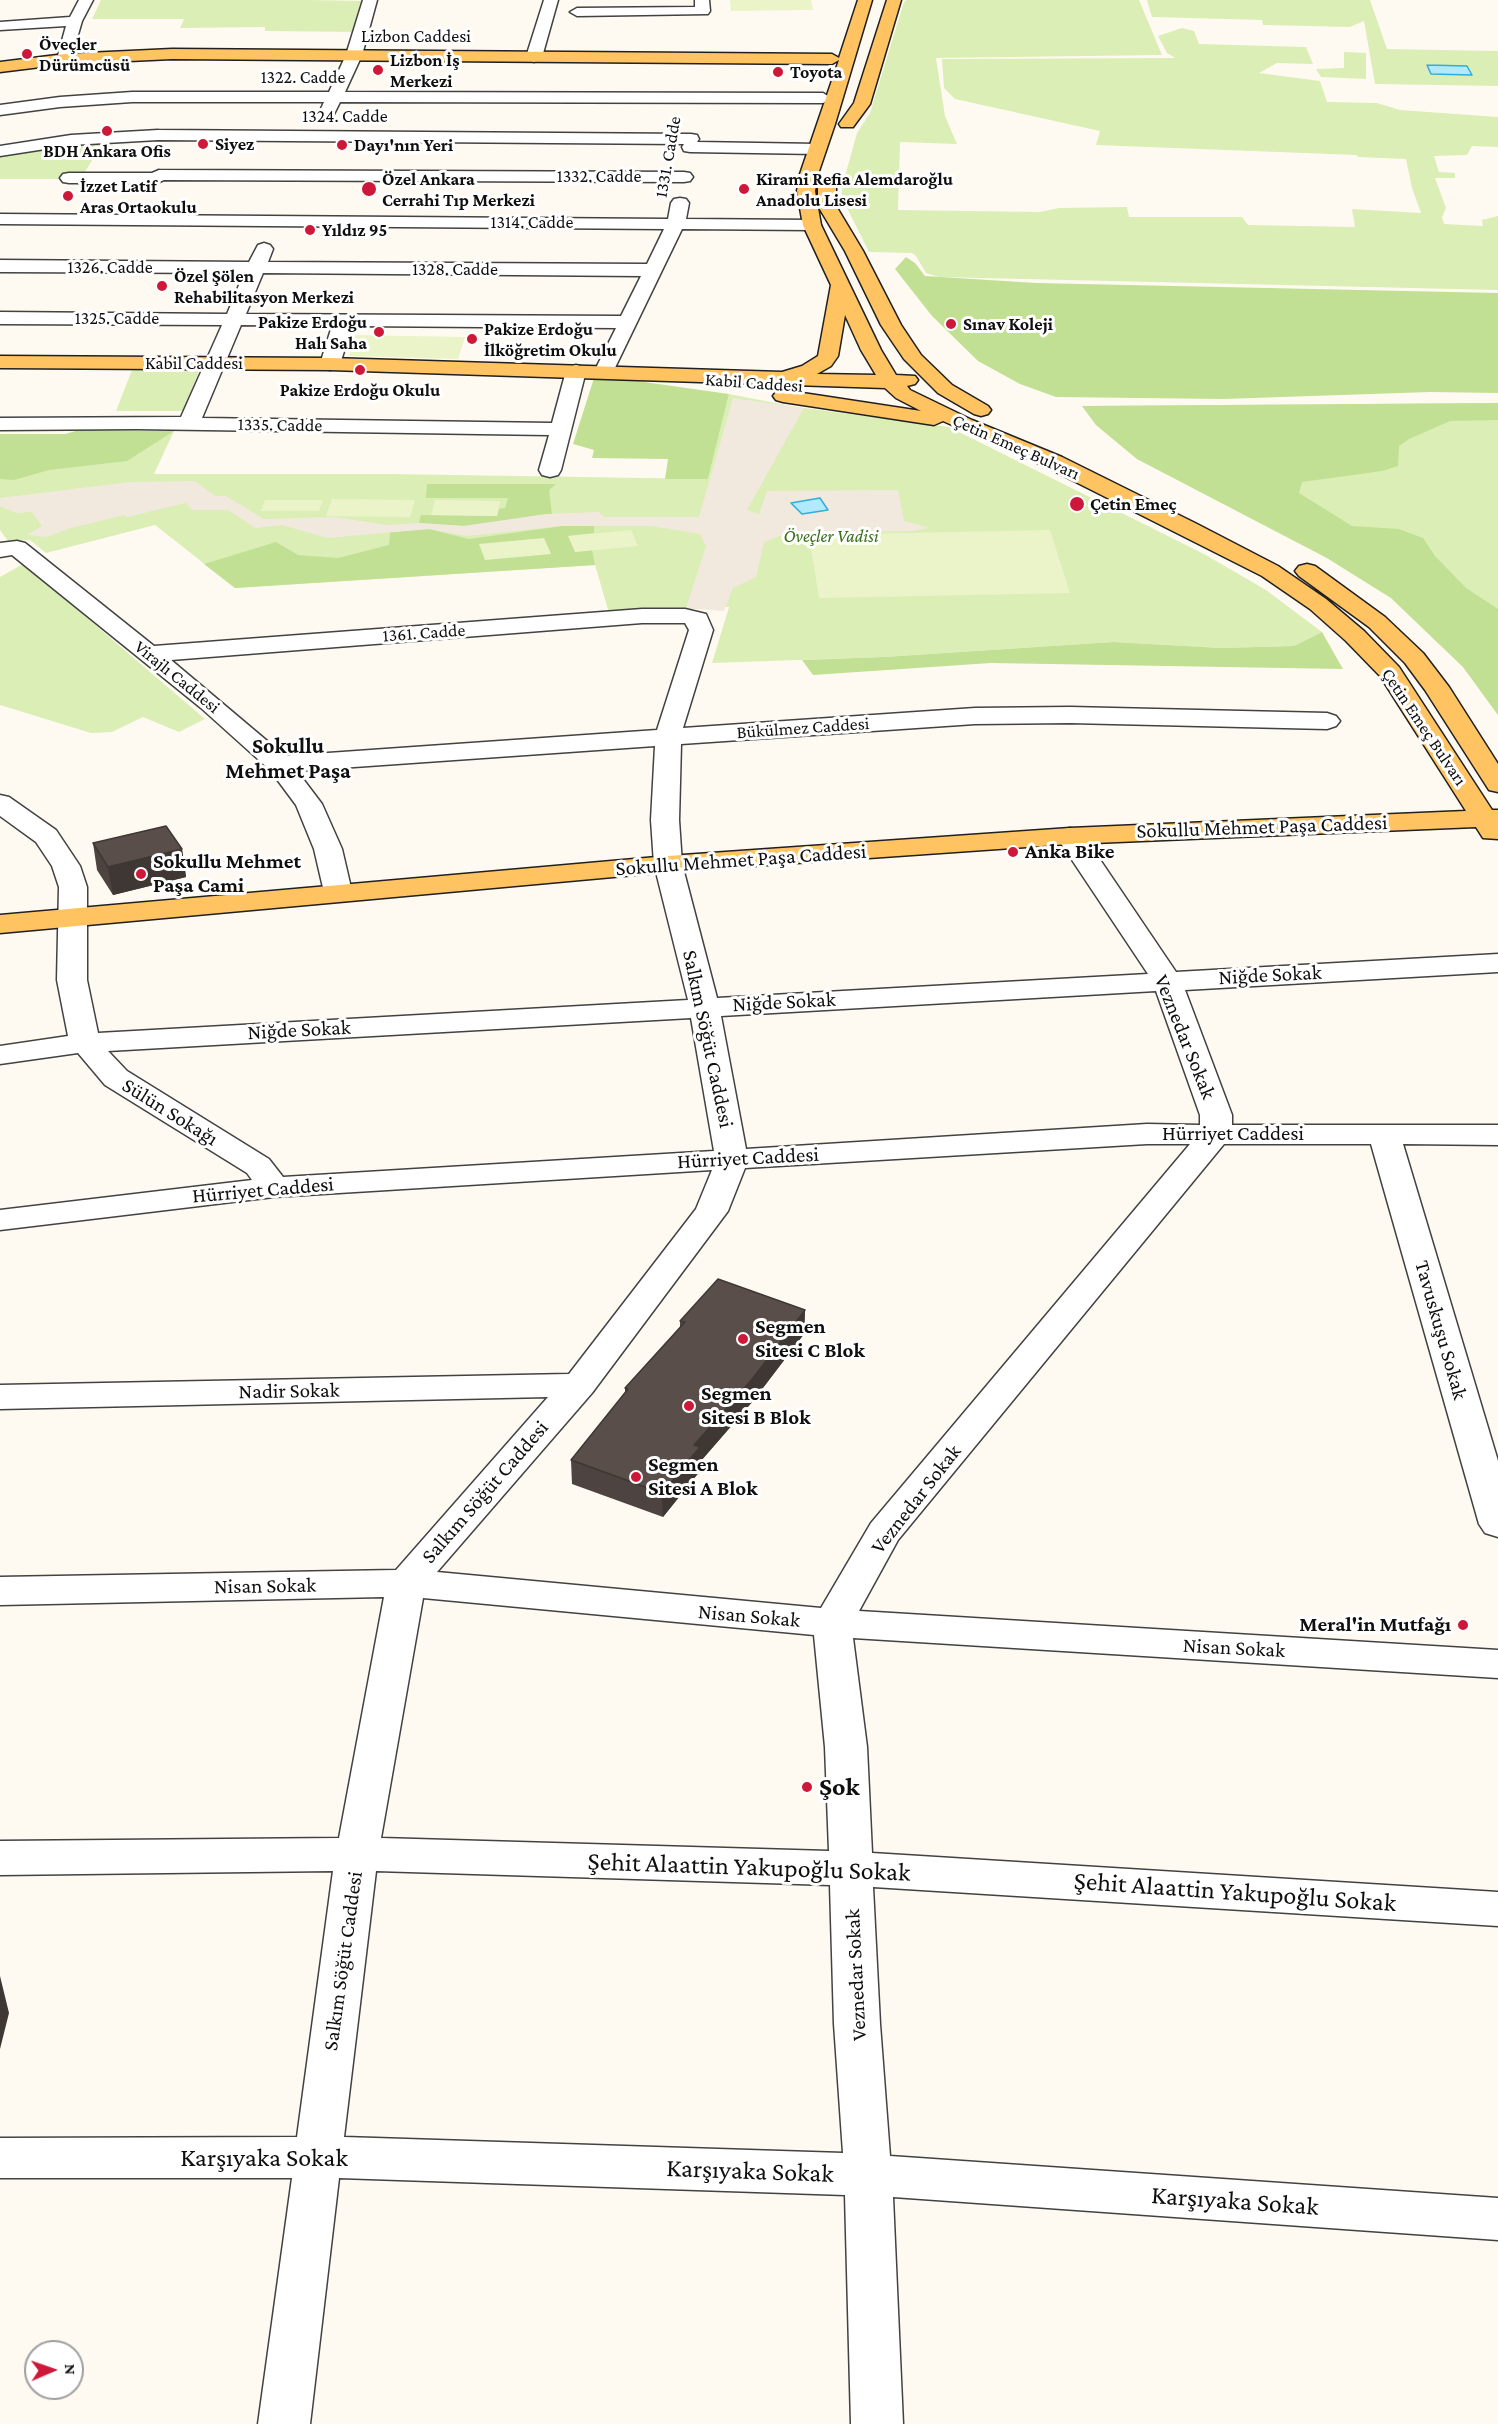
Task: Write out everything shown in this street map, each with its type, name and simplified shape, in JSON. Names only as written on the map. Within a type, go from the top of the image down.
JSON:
[{"type":"main road","name":"Çetin Emeç Bulvarı","points":[[837,124],[823,98],[832,59],[852,0]]},
{"type":"main road","name":"Çetin Emeç Bulvarı","points":[[865,0],[837,124],[836,149],[826,188],[827,206],[854,252],[891,325],[914,359],[938,383],[977,408],[1258,543],[1303,568],[1341,594],[1377,622],[1414,658],[1436,687],[1498,784]]},
{"type":"main road","name":"Çetin Emeç Bulvarı","points":[[879,0],[865,52],[845,108],[837,124],[818,149],[806,191],[812,225],[871,350],[897,388],[965,424],[1053,462],[1190,529],[1270,571],[1318,604],[1390,672],[1494,825]]},
{"type":"main road","name":"Çetin Emeç Bulvarı","points":[[837,124],[862,104],[894,0]]},
{"type":"main road","name":"Lizbon Caddesi","points":[[0,67],[65,59],[172,54],[832,59]]},
{"type":"main road","points":[[785,378],[809,370],[824,362],[828,356],[841,283]]},
{"type":"main road","name":"Kabil Caddesi","points":[[0,362],[215,362],[576,371],[785,378],[897,388]]},
{"type":"main road","name":"Kabil Caddesi","points":[[604,372],[717,381],[897,388]]},
{"type":"main road","points":[[717,381],[784,396],[965,424]]},
{"type":"main road","points":[[897,388],[938,383]]},
{"type":"main road","name":"Sokullu Mehmet Paşa Caddesi","points":[[0,924],[668,864],[1070,836],[1494,825]]},
{"type":"street","points":[[65,59],[75,21],[86,0]]},
{"type":"street","points":[[189,424],[276,220],[354,55],[370,0]]},
{"type":"street","points":[[534,57],[551,0]]},
{"type":"street","points":[[576,11],[703,11],[702,0]]},
{"type":"street","points":[[0,26],[75,21]]},
{"type":"street","name":"1322. Cadde","points":[[0,111],[116,97],[823,98]]},
{"type":"street","name":"1331. Cadde","points":[[604,372],[676,223],[698,98]]},
{"type":"street","points":[[133,219],[182,135]]},
{"type":"street","name":"1324. Cadde","points":[[5,145],[96,138],[182,135],[316,135],[690,143],[818,149]]},
{"type":"street","name":"1332. Cadde","points":[[69,178],[298,175],[684,177]]},
{"type":"street","name":"1314. Cadde","points":[[0,219],[812,225]]},
{"type":"street","name":"1326. Cadde","points":[[0,267],[256,268]]},
{"type":"street","name":"1328. Cadde","points":[[256,268],[654,270]]},
{"type":"street","name":"1325. Cadde","points":[[0,318],[628,322]]},
{"type":"street","points":[[330,364],[344,320]]},
{"type":"street","points":[[550,470],[576,371]]},
{"type":"street","name":"1335. Cadde","points":[[0,424],[560,429]]},
{"type":"street","name":"Virajlı Caddesi","points":[[9,549],[149,654],[249,735],[279,764],[309,804],[328,849],[338,892]]},
{"type":"street","name":"1361. Cadde","points":[[149,654],[642,616],[685,616],[698,619]]},
{"type":"street","name":"Salkım Söğüt Caddesi","points":[[284,2424],[357,1854],[406,1583],[579,1385],[712,1211],[732,1159],[704,1006],[668,864],[665,802],[668,737],[701,630],[698,619]]},
{"type":"street","name":"Bükülmez Caddesi","points":[[279,764],[998,716],[1327,721]]},
{"type":"street","name":"Sülün Sokağı","points":[[0,803],[46,836],[66,866],[73,888],[72,980],[85,1042],[116,1078],[258,1166],[274,1187]]},
{"type":"street","name":"Veznedar Sokak","points":[[877,2424],[868,2175],[857,2024],[846,1747],[832,1623],[884,1532],[1216,1134],[1216,1115],[1167,981],[1070,836]]},
{"type":"street","name":"Niğde Sokak","points":[[0,1055],[85,1042],[1498,963]]},
{"type":"street","name":"Hürriyet Caddesi","points":[[0,1220],[274,1187],[1147,1134],[1498,1135]]},
{"type":"street","name":"Tavuskuşu Sokak","points":[[1385,1136],[1498,1524]]},
{"type":"street","name":"Nadir Sokak","points":[[0,1396],[579,1385]]},
{"type":"street","name":"Nisan Sokak","points":[[0,1591],[406,1583],[832,1623],[1498,1664]]},
{"type":"street","name":"Şehit Alaattin Yakupoğlu Sokak","points":[[0,1858],[357,1854],[851,1869],[1498,1909]]},
{"type":"street","name":"Karşıyaka Sokak","points":[[0,2158],[317,2157],[868,2175],[1498,2219]]},
{"type":"green space","points":[[101,0],[365,1],[357,32],[265,31],[265,27],[180,28],[184,19],[92,19]]},
{"type":"green space","points":[[730,0],[811,0],[813,10],[731,11]]},
{"type":"green space","points":[[907,0],[1139,0],[1162,55],[936,58],[945,116],[957,144],[900,142],[898,210],[1040,212],[1059,208],[1127,207],[1129,217],[1242,217],[1248,225],[1355,227],[1352,209],[1421,213],[1412,188],[1406,159],[1096,145],[1100,131],[955,99],[944,88],[942,59],[1175,58],[1167,53],[1158,36],[1182,28],[1194,31],[1199,44],[1306,47],[1313,64],[1277,63],[1259,73],[1320,81],[1327,102],[1377,103],[1400,110],[1498,117],[1498,147],[1472,146],[1467,155],[1434,156],[1439,172],[1455,173],[1455,178],[1435,178],[1446,208],[1442,217],[1444,224],[1483,226],[1482,220],[1498,216],[1498,290],[939,277],[926,273],[912,253],[869,252],[842,198],[842,187],[857,133],[870,113],[904,2]]},
{"type":"green space","points":[[1147,0],[1370,0],[1387,49],[1498,51],[1498,86],[1375,84],[1364,21],[1350,27],[1263,25],[1262,20],[1152,17]]},
{"type":"green space","points":[[1344,52],[1366,53],[1366,79],[1321,77],[1316,69],[1344,68]]},
{"type":"green space","points":[[104,141],[83,175],[61,179],[0,179],[0,156]]},
{"type":"green space","points":[[906,257],[915,263],[925,276],[1036,283],[1498,293],[1498,393],[1430,392],[1223,399],[1056,397],[1020,384],[978,361],[932,316],[895,269]]},
{"type":"green space","points":[[355,335],[465,337],[458,359],[349,356]]},
{"type":"green space","points":[[132,370],[199,371],[183,411],[116,411]]},
{"type":"green space","points":[[594,378],[637,381],[729,394],[708,479],[665,479],[668,459],[592,458],[594,450],[573,444]]},
{"type":"green space","name":"Öveçler Vadisi","points":[[729,394],[796,407],[949,427],[1204,554],[1266,590],[1322,632],[1294,646],[1222,648],[1113,642],[884,657],[712,663],[729,607],[609,613],[595,565],[235,588],[155,525],[46,553],[30,540],[8,541],[0,530],[0,434],[66,434],[79,430],[174,431],[154,474],[391,474],[708,479]]},
{"type":"green space","points":[[1498,403],[1498,715],[1463,667],[1391,598],[1327,558],[1137,459],[1096,425],[1082,406]]},
{"type":"green space","points":[[1498,403],[1498,420],[1450,421],[1409,439],[1399,446],[1398,466],[1382,471],[1302,482],[1299,493],[1352,526],[1399,529],[1423,538],[1435,556],[1466,588],[1498,609],[1498,715],[1463,667],[1391,598],[1327,558],[1137,459],[1096,425],[1082,406]]},
{"type":"green space","points":[[79,430],[174,431],[127,461],[49,470],[14,480],[0,479],[0,434],[66,434]]},
{"type":"green space","points":[[427,484],[556,484],[549,490],[552,514],[464,526],[419,523],[421,515],[497,516],[499,509],[505,508],[508,498],[426,498]]},
{"type":"green space","points":[[332,499],[415,500],[410,517],[326,516]]},
{"type":"green space","points":[[265,500],[323,500],[319,511],[261,511]]},
{"type":"green space","points":[[435,500],[500,501],[497,516],[431,515]]},
{"type":"green space","points":[[562,526],[594,526],[594,533],[569,536],[575,552],[592,550],[595,565],[235,588],[204,564],[276,542],[298,555],[338,558],[389,545],[390,532],[429,529],[469,539]]},
{"type":"green space","points":[[631,530],[638,546],[575,552],[568,536]]},
{"type":"green space","points":[[1050,530],[1070,593],[819,598],[809,535]]},
{"type":"green space","points":[[544,538],[551,554],[485,560],[479,544]]},
{"type":"green space","points":[[23,564],[205,719],[179,732],[143,717],[112,732],[91,733],[0,705],[0,577]]},
{"type":"green space","points":[[1322,632],[1343,669],[991,663],[813,675],[802,660],[1113,642],[1222,648],[1294,646]]},
{"type":"shaded area","points":[[733,398],[804,408],[747,510],[759,514],[767,491],[898,490],[904,521],[930,528],[912,531],[788,533],[764,542],[756,577],[733,588],[724,611],[686,608],[706,546],[700,534],[652,526],[562,526],[467,536],[429,529],[328,538],[282,525],[255,528],[228,510],[192,510],[186,503],[127,517],[124,515],[71,528],[46,537],[27,535],[42,526],[32,512],[16,513],[0,506],[0,498],[130,482],[195,481],[215,496],[226,496],[264,519],[334,517],[387,525],[419,523],[464,526],[546,514],[599,512],[604,517],[699,517]]},
{"type":"water","points":[[1427,65],[1467,66],[1472,75],[1431,74]]},
{"type":"water","points":[[820,498],[828,510],[802,514],[791,503]]},
{"type":"building","points":[[166,826],[182,849],[108,867],[93,843]]},
{"type":"building","points":[[718,1279],[805,1310],[753,1378],[694,1445],[700,1447],[662,1493],[571,1460],[628,1389],[625,1388],[685,1322],[680,1321]]},
{"type":"place","name":"Öveçler Dürümcüsü","points":[[27,54]]},
{"type":"place","name":"Lizbon İş Merkezi","points":[[378,70]]},
{"type":"place","name":"Toyota","points":[[778,72]]},
{"type":"place","name":"BDH Ankara Ofis","points":[[107,131]]},
{"type":"place","name":"Siyez","points":[[203,144]]},
{"type":"place","name":"Dayı'nın Yeri","points":[[342,145]]},
{"type":"place","name":"Özel Ankara Cerrahi Tıp Merkezi","points":[[369,189]]},
{"type":"place","name":"Kirami Refia Alemdaroğlu Anadolu Lisesi","points":[[744,189]]},
{"type":"place","name":"İzzet Latif Aras Ortaokulu","points":[[68,196]]},
{"type":"place","name":"Yıldız 95","points":[[310,230]]},
{"type":"place","name":"Özel Şölen Rehabilitasyon Merkezi","points":[[162,286]]},
{"type":"place","name":"Sınav Koleji","points":[[951,324]]},
{"type":"place","name":"Pakize Erdoğu Halı Saha","points":[[379,332]]},
{"type":"place","name":"Pakize Erdoğu İlköğretim Okulu","points":[[472,339]]},
{"type":"place","name":"Pakize Erdoğu Okulu","points":[[360,370]]},
{"type":"place","name":"Çetin Emeç","points":[[1077,504]]},
{"type":"place","name":"Anka Bike","points":[[1013,852]]},
{"type":"place","name":"Sokullu Mehmet Paşa Cami","points":[[141,874]]},
{"type":"place","name":"Segmen Sitesi C Blok","points":[[743,1339]]},
{"type":"place","name":"Segmen Sitesi B Blok","points":[[689,1406]]},
{"type":"place","name":"Segmen Sitesi A Blok","points":[[636,1477]]},
{"type":"place","name":"Meral'in Mutfağı","points":[[1463,1625]]},
{"type":"place","name":"Şok","points":[[807,1787]]},
{"type":"district","name":"Sokullu Mehmet Paşa","points":[[288,758]]}]
